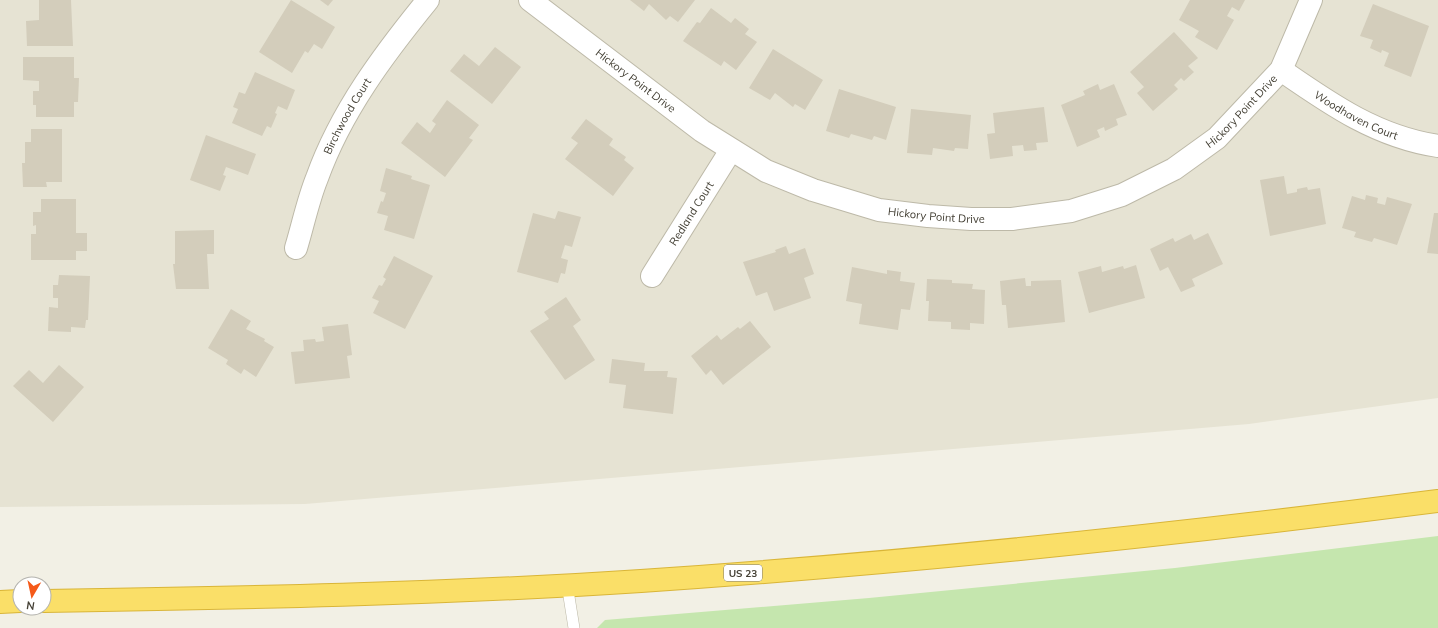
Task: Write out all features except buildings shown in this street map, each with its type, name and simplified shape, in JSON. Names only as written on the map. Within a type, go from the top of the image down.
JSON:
[{"type":"highway","name":"US 23","points":[[52,601],[335,596],[640,581],[970,555],[1224,528],[1438,501]]},
{"type":"highway","points":[[0,602],[12,601]]},
{"type":"street","name":"Birchwood Court","points":[[296,248],[317,177],[343,119],[371,76],[428,0]]},
{"type":"street","name":"Hickory Point Drive","points":[[530,0],[702,132],[766,171],[835,197],[879,210],[970,219],[1050,215],[1085,207],[1122,195],[1174,169],[1217,138],[1281,70],[1311,0]]},
{"type":"street","name":"Woodhaven Court","points":[[1281,70],[1338,109],[1359,120],[1399,137],[1419,143],[1438,146]]},
{"type":"street","name":"Redland Court","points":[[652,276],[731,150]]},
{"type":"lane","points":[[567,584],[574,628]]},
{"type":"shaded area","points":[[0,0],[1438,0],[1438,398],[1249,424],[305,504],[0,507]]},
{"type":"green space","points":[[1438,536],[1438,628],[597,628],[605,620],[869,598],[1175,568]]}]
